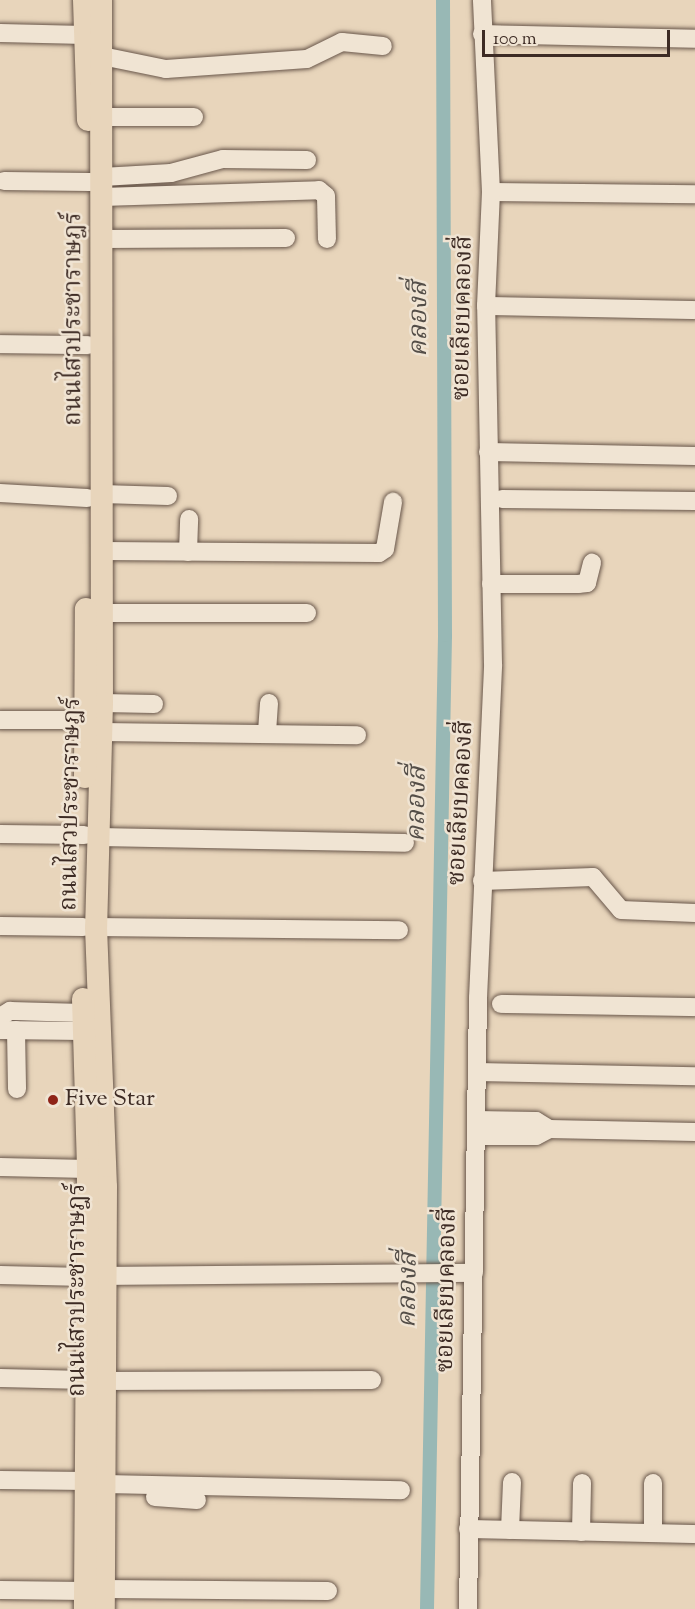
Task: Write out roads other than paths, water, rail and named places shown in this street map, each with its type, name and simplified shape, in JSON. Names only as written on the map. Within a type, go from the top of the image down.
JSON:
[{"type":"main road","name":"ถนนไสวประชาราษฎร์","points":[[84,0],[102,239],[94,496],[90,927],[99,1487],[95,1600]]},
{"type":"main road","name":"ถนนไสวประชาราษฎร์","points":[[93,726],[102,703],[94,613],[102,551],[94,496],[88,345],[102,117],[101,0]]},
{"type":"main road","name":"ถนนไสวประชาราษฎร์","points":[[90,927],[82,1022],[88,1169],[96,1276]]},
{"type":"street","name":"ซอยเลียบคลองสี่","points":[[468,1609],[466,1273],[476,1128],[491,584],[486,306],[490,192],[482,0]]},
{"type":"street","points":[[0,33],[85,35]]},
{"type":"street","points":[[482,34],[695,39]]},
{"type":"street","points":[[102,56],[166,69],[307,59],[351,41],[383,46]]},
{"type":"street","points":[[102,117],[194,117]]},
{"type":"street","points":[[98,185],[171,173],[223,159],[307,160]]},
{"type":"street","points":[[3,181],[318,190],[326,196],[327,239]]},
{"type":"street","points":[[490,192],[695,194]]},
{"type":"street","points":[[102,239],[286,238]]},
{"type":"street","points":[[486,306],[695,310]]},
{"type":"street","points":[[0,344],[88,345]]},
{"type":"street","points":[[488,452],[695,456]]},
{"type":"street","points":[[0,493],[168,496]]},
{"type":"street","points":[[502,499],[695,501]]},
{"type":"street","points":[[102,551],[379,553],[386,549],[393,502]]},
{"type":"street","points":[[188,552],[189,519]]},
{"type":"street","points":[[491,584],[578,584],[587,582],[592,563]]},
{"type":"street","points":[[94,613],[307,613]]},
{"type":"street","points":[[102,703],[154,704]]},
{"type":"street","points":[[267,732],[269,703]]},
{"type":"street","points":[[0,720],[93,726],[357,735]]},
{"type":"street","points":[[0,834],[405,843]]},
{"type":"street","points":[[482,881],[593,877],[621,910],[695,913]]},
{"type":"street","points":[[0,926],[399,930]]},
{"type":"street","points":[[501,1004],[695,1007]]},
{"type":"street","points":[[17,1089],[4,1025],[82,1022]]},
{"type":"street","points":[[477,1072],[695,1076]]},
{"type":"street","points":[[476,1128],[536,1136],[549,1129],[695,1132]]},
{"type":"street","points":[[0,1167],[88,1169]]},
{"type":"street","points":[[0,1275],[466,1273]]},
{"type":"street","points":[[0,1378],[372,1380]]},
{"type":"street","points":[[0,1480],[99,1487],[401,1490]]},
{"type":"street","points":[[510,1530],[512,1482]]},
{"type":"street","points":[[581,1532],[582,1484]]},
{"type":"street","points":[[653,1484],[653,1533]]},
{"type":"street","points":[[99,1487],[197,1500]]},
{"type":"street","points":[[468,1529],[695,1534]]},
{"type":"street","points":[[0,1590],[95,1600],[328,1591]]},
{"type":"waterway","name":"คลองสี่","points":[[427,1609],[445,635],[443,0]]},
{"type":"place","name":"Five Star","points":[[53,1100]]}]
